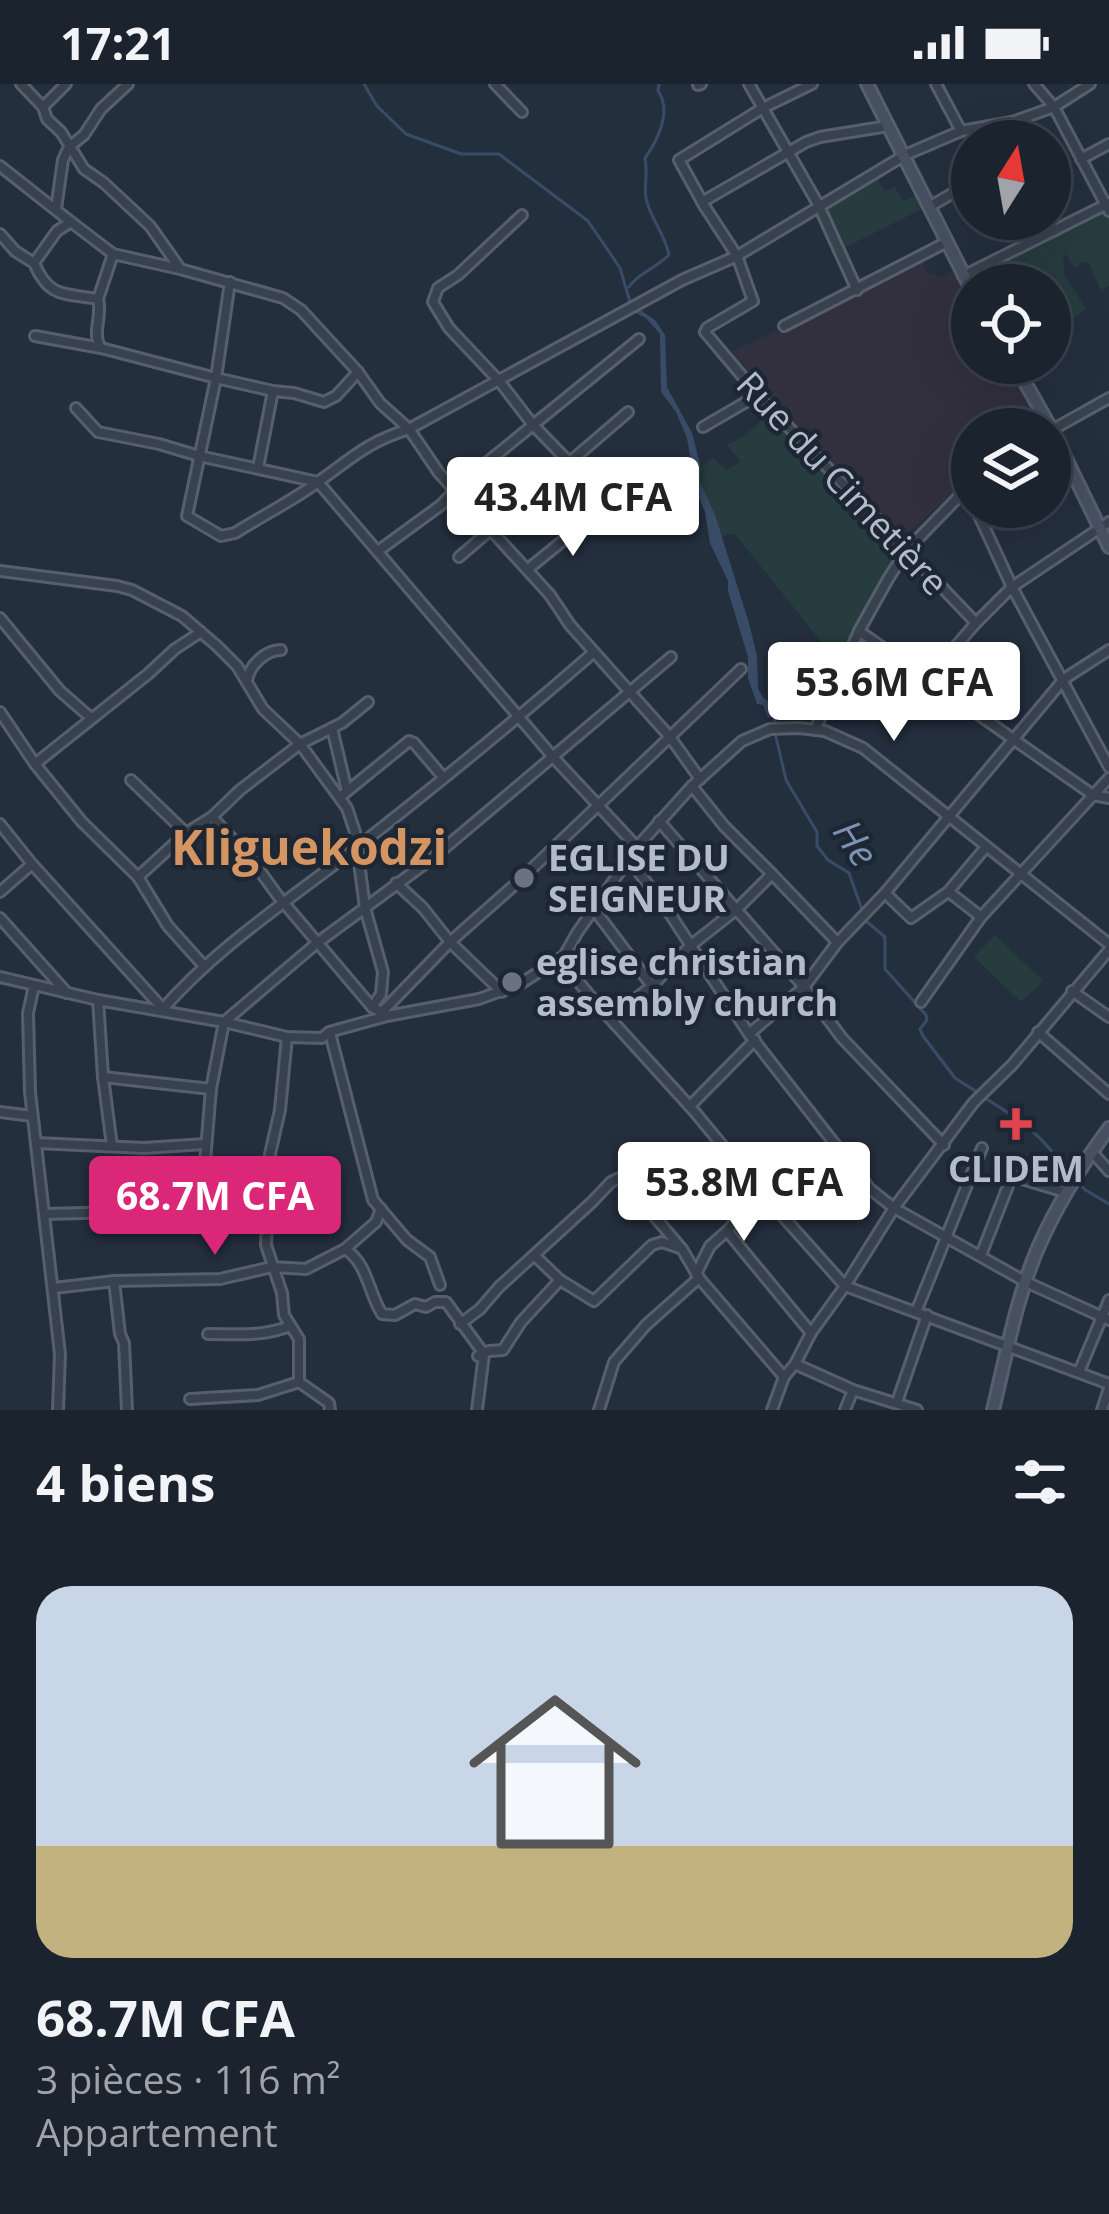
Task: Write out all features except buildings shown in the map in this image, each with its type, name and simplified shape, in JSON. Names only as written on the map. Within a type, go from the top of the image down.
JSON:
[{"type":"main road","points":[[867,84],[958,264]]},
{"type":"main road","points":[[1071,466],[1104,525],[1109,547]]},
{"type":"main road","points":[[993,1410],[1025,1282],[1040,1244],[1067,1188],[1109,1128]]},
{"type":"street","points":[[21,84],[43,107],[84,169],[150,226],[180,268]]},
{"type":"street","points":[[43,107],[66,84]]},
{"type":"street","points":[[56,209],[69,147],[128,84]]},
{"type":"street","points":[[495,84],[522,112]]},
{"type":"street","points":[[748,84],[818,204],[857,290]]},
{"type":"street","points":[[736,256],[679,160],[812,84]]},
{"type":"street","points":[[935,84],[955,120]]},
{"type":"street","points":[[1034,84],[1054,107],[1108,206],[1071,223]]},
{"type":"street","points":[[1018,120],[1054,107],[1091,85]]},
{"type":"street","points":[[702,202],[806,142],[888,126]]},
{"type":"street","points":[[230,282],[216,378],[186,513],[221,536],[235,533],[318,482],[380,438],[409,429],[500,382],[682,280],[736,256],[904,154],[951,135]]},
{"type":"street","points":[[1081,158],[1109,144]]},
{"type":"street","points":[[0,166],[113,254],[230,282],[283,298],[301,310],[380,403],[409,429],[439,473],[528,569],[670,737],[724,826],[837,943]]},
{"type":"street","points":[[928,207],[951,194]]},
{"type":"street","points":[[522,215],[434,294],[434,302],[449,328],[571,464]]},
{"type":"street","points":[[34,262],[57,231],[71,222]]},
{"type":"street","points":[[0,234],[34,262],[45,286],[98,299]]},
{"type":"street","points":[[986,264],[1035,240]]},
{"type":"street","points":[[784,326],[947,242]]},
{"type":"street","points":[[100,348],[96,340],[98,299],[113,254]]},
{"type":"street","name":"Rue du Cimetière","points":[[736,256],[753,301],[705,332],[758,395],[976,623]]},
{"type":"street","points":[[34,335],[324,402],[358,372]]},
{"type":"street","points":[[378,551],[638,339]]},
{"type":"street","points":[[258,468],[273,391]]},
{"type":"street","points":[[703,427],[758,395]]},
{"type":"street","points":[[1071,419],[1109,398]]},
{"type":"street","points":[[76,408],[98,432],[318,482],[553,758],[637,847]]},
{"type":"street","points":[[460,556],[628,412]]},
{"type":"street","points":[[815,730],[859,631],[906,551],[951,504]]},
{"type":"street","points":[[528,569],[592,517]]},
{"type":"street","points":[[928,678],[1012,587],[1104,525]]},
{"type":"street","points":[[984,528],[1109,767]]},
{"type":"street","points":[[0,571],[116,586],[182,616],[237,666],[263,709],[344,794]]},
{"type":"street","points":[[0,618],[60,691],[91,718]]},
{"type":"street","points":[[859,631],[1012,741],[1093,795],[1109,798]]},
{"type":"street","points":[[35,764],[201,632]]},
{"type":"street","points":[[247,682],[257,662],[281,650]]},
{"type":"street","points":[[690,1106],[804,987],[1064,679],[1109,650]]},
{"type":"street","points":[[162,1011],[203,965],[356,848],[594,652]]},
{"type":"street","points":[[201,1210],[211,1089],[224,1022],[317,943],[434,856],[671,657]]},
{"type":"street","points":[[385,1014],[450,942],[741,669]]},
{"type":"street","points":[[138,877],[186,832],[212,817],[300,744],[368,702]]},
{"type":"street","points":[[0,712],[35,764],[82,822],[138,877],[168,926],[203,965]]},
{"type":"street","points":[[332,728],[365,908],[383,972],[382,994],[372,1007]]},
{"type":"street","points":[[0,977],[286,1036],[322,1038],[385,1014],[502,992],[564,956],[593,908],[658,821],[742,741],[773,729],[825,730],[863,748],[1109,947],[1012,1065],[978,1098],[894,1208],[784,1377],[772,1410]]},
{"type":"street","points":[[344,794],[409,741],[443,777]]},
{"type":"street","points":[[921,1002],[981,917],[1109,778]]},
{"type":"street","points":[[131,780],[186,832]]},
{"type":"street","points":[[212,817],[372,1007],[385,1014]]},
{"type":"street","points":[[658,821],[804,987],[842,1038],[944,1145]]},
{"type":"street","points":[[0,824],[162,1011]]},
{"type":"street","points":[[885,893],[911,917],[948,892],[986,847]]},
{"type":"street","points":[[628,859],[752,1037],[869,1189],[1025,1282],[1106,1318]]},
{"type":"street","points":[[0,892],[32,864]]},
{"type":"street","points":[[611,1018],[772,874]]},
{"type":"street","points":[[396,883],[502,992]]},
{"type":"street","points":[[948,892],[981,917]]},
{"type":"street","points":[[593,908],[652,986]]},
{"type":"street","points":[[0,919],[68,994]]},
{"type":"street","points":[[564,956],[573,975],[845,1286],[1109,1386],[1102,1410]]},
{"type":"street","points":[[34,986],[28,1013],[32,1116],[53,1288],[60,1368],[58,1410]]},
{"type":"street","points":[[1072,991],[1109,1017]]},
{"type":"street","points":[[98,1000],[112,1146]]},
{"type":"street","points":[[329,1032],[373,1200],[407,1240],[430,1257],[440,1285]]},
{"type":"street","points":[[1038,1032],[1109,1094]]},
{"type":"street","points":[[286,1036],[266,1203],[266,1245],[284,1315],[299,1340],[299,1382]]},
{"type":"street","points":[[103,1077],[211,1089]]},
{"type":"street","points":[[0,1112],[32,1116]]},
{"type":"street","points":[[36,1143],[145,1148],[206,1144]]},
{"type":"street","points":[[916,1312],[982,1148]]},
{"type":"street","points":[[1092,1152],[1109,1171]]},
{"type":"street","points":[[460,1324],[611,1182],[623,1176],[632,1181],[697,1276],[784,1377]]},
{"type":"street","points":[[981,1255],[1012,1176],[1067,1188]]},
{"type":"street","points":[[598,1410],[614,1362],[697,1276],[710,1246],[761,1192]]},
{"type":"street","points":[[44,1214],[201,1210],[266,1203]]},
{"type":"street","points":[[53,1288],[114,1281],[220,1279],[272,1267],[306,1269],[345,1249],[376,1222],[381,1210]]},
{"type":"street","points":[[728,1231],[812,1333]]},
{"type":"street","points":[[535,1256],[560,1280],[594,1301],[655,1243],[682,1250]]},
{"type":"street","points":[[345,1249],[362,1266],[382,1314],[395,1315],[415,1304],[426,1307],[446,1302],[481,1355],[477,1410]]},
{"type":"street","points":[[481,1355],[502,1350],[560,1280]]},
{"type":"street","points":[[114,1281],[124,1343],[127,1410]]},
{"type":"street","points":[[1079,1372],[1106,1318],[1109,1300]]},
{"type":"street","points":[[897,1402],[927,1316]]},
{"type":"street","points":[[208,1334],[233,1337],[290,1326]]},
{"type":"street","points":[[795,1364],[853,1390],[917,1410]]},
{"type":"street","points":[[190,1399],[259,1395],[299,1382]]},
{"type":"street","points":[[299,1382],[329,1403],[330,1410]]},
{"type":"street","points":[[845,1410],[853,1390]]},
{"type":"shaded area","points":[[921,261],[928,275],[935,273],[937,279],[951,272],[951,384],[1018,384],[1031,408],[951,408],[951,495],[897,543],[728,353]]},
{"type":"green space","points":[[873,169],[884,192],[895,187],[903,201],[915,196],[922,209],[842,249],[816,201]]},
{"type":"green space","points":[[1102,212],[1109,217],[1109,286],[1101,290],[1088,262],[1075,269],[1066,255],[1064,264],[990,264],[1042,240],[1071,240],[1071,226]]},
{"type":"green space","points":[[1071,285],[1086,309],[1071,321]]},
{"type":"green space","points":[[770,413],[899,550],[838,663],[735,534],[721,536],[700,482],[700,467],[713,458],[726,470],[741,462],[727,445]]},
{"type":"green space","points":[[995,935],[1043,981],[1021,1002],[974,957]]},
{"type":"water","points":[[630,303],[655,320],[665,335],[667,387],[692,433],[700,482],[749,623],[758,688],[774,707],[774,717],[768,718],[763,705],[757,704],[728,581],[710,543],[697,494],[687,438],[661,392],[660,334],[646,318],[630,310]]},
{"type":"waterway","name":"He","points":[[364,84],[377,106],[406,134],[461,154],[499,154],[588,221],[620,268],[631,305]]},
{"type":"waterway","points":[[629,287],[669,255],[646,193],[645,158],[663,116],[659,84]]},
{"type":"waterway","name":"He","points":[[774,713],[786,780],[817,832],[817,846],[828,860],[849,873],[866,921],[885,937],[885,969],[926,1015],[920,1029],[923,1036],[955,1078],[977,1092]]},
{"type":"waterway","name":"He","points":[[985,1098],[1031,1130],[1066,1172],[1073,1172],[1084,1189],[1109,1204]]},
{"type":"place","name":"EGLISE DU SEIGNEUR","points":[[524,878]]},
{"type":"place","name":"eglise christian assembly church","points":[[512,982]]},
{"type":"place","name":"CLIDEM","points":[[1016,1124]]},
{"type":"district","name":"Kliguekodzi","points":[[309,846]]}]
